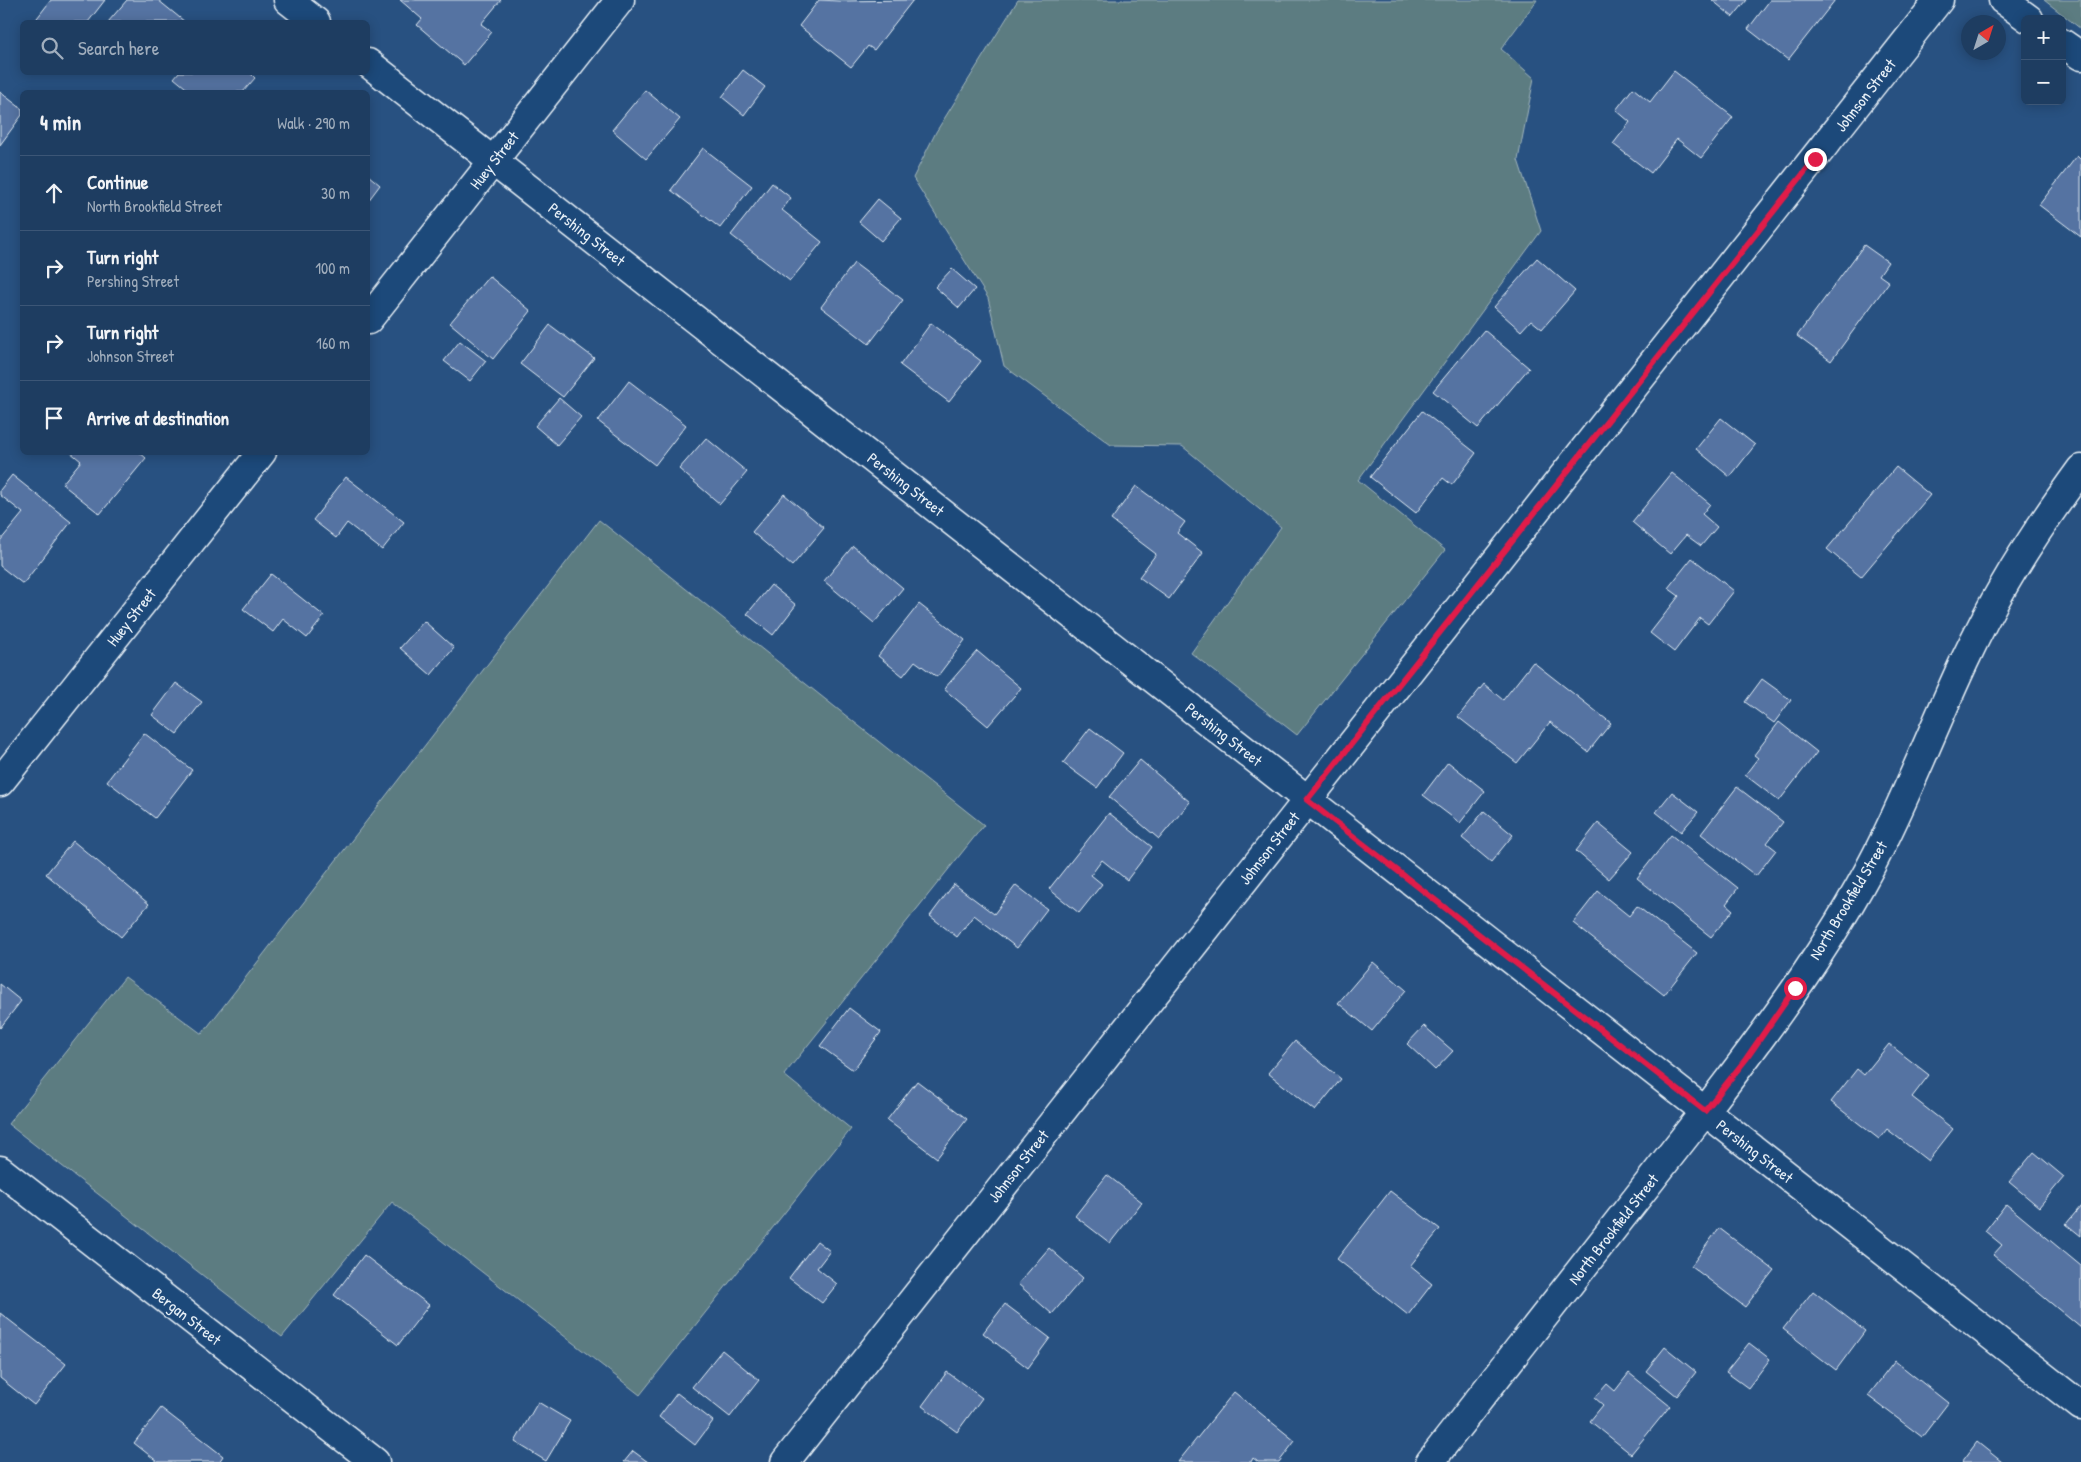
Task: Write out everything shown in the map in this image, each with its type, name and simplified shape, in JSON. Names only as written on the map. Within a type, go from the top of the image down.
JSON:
[{"type":"street","points":[[288,0],[313,20]]},
{"type":"street","name":"Huey Street","points":[[370,317],[620,0]]},
{"type":"street","name":"Johnson Street","points":[[785,1462],[1939,0]]},
{"type":"street","points":[[2003,0],[2024,15]]},
{"type":"street","name":"Pershing Street","points":[[370,65],[2081,1406]]},
{"type":"street","name":"Huey Street","points":[[0,782],[260,455]]},
{"type":"street","name":"North Brookfield Street","points":[[1430,1462],[1746,1059],[1795,988],[1842,914],[1884,839],[1962,667],[2003,586],[2081,469]]},
{"type":"street","name":"Bergan Street","points":[[0,1170],[375,1462]]},
{"type":"green space","points":[[1018,0],[1537,0],[1501,49],[1534,78],[1518,160],[1541,231],[1358,480],[1445,550],[1297,735],[1191,653],[1281,527],[1182,446],[1111,445],[1004,366],[988,298],[913,178],[936,132]]},
{"type":"green space","points":[[2044,0],[2081,0],[2081,29],[2066,17],[2066,15],[2063,15]]},
{"type":"green space","points":[[599,520],[984,825],[784,1075],[851,1129],[640,1395],[392,1202],[282,1337],[8,1124],[125,977],[202,1034]]},
{"type":"building","points":[[51,0],[105,0],[90,20],[36,20]]},
{"type":"building","points":[[127,0],[158,0],[183,20],[110,20]]},
{"type":"building","points":[[400,0],[501,0],[481,24],[492,32],[464,65],[417,25],[422,19]]},
{"type":"building","points":[[819,0],[913,0],[874,50],[868,46],[851,67],[799,26]]},
{"type":"building","points":[[1712,0],[1747,0],[1733,17]]},
{"type":"building","points":[[1770,0],[1835,0],[1788,60],[1748,29]]},
{"type":"building","points":[[743,70],[765,87],[744,115],[722,97]]},
{"type":"building","points":[[1674,71],[1733,117],[1701,158],[1677,139],[1651,173],[1613,144],[1630,122],[1616,110],[1633,88],[1650,102]]},
{"type":"building","points":[[176,75],[252,75],[255,78],[245,90],[189,90],[174,78]]},
{"type":"building","points":[[645,90],[680,119],[646,159],[612,130]]},
{"type":"building","points":[[0,92],[20,107],[20,118],[0,145]]},
{"type":"building","points":[[703,148],[752,186],[720,228],[671,190]]},
{"type":"building","points":[[2077,156],[2081,160],[2081,237],[2039,205]]},
{"type":"building","points":[[370,177],[380,185],[370,198]]},
{"type":"building","points":[[772,183],[791,198],[782,210],[822,242],[790,281],[731,235]]},
{"type":"building","points":[[878,199],[901,218],[881,241],[859,222]]},
{"type":"building","points":[[1864,245],[1888,262],[1879,275],[1889,282],[1831,361],[1797,336]]},
{"type":"building","points":[[1537,258],[1575,291],[1542,329],[1531,320],[1521,331],[1494,307]]},
{"type":"building","points":[[854,263],[903,300],[869,344],[821,307]]},
{"type":"building","points":[[952,269],[975,289],[959,308],[935,287]]},
{"type":"building","points":[[489,276],[531,311],[493,359],[450,323]]},
{"type":"building","points":[[931,323],[981,361],[949,402],[900,365]]},
{"type":"building","points":[[550,325],[594,358],[563,397],[520,364]]},
{"type":"building","points":[[1484,330],[1529,368],[1478,428],[1433,391]]},
{"type":"building","points":[[460,341],[486,361],[470,381],[444,361]]},
{"type":"building","points":[[629,381],[686,425],[655,465],[598,421]]},
{"type":"building","points":[[559,398],[581,417],[557,445],[535,426]]},
{"type":"building","points":[[1422,411],[1476,453],[1452,485],[1443,478],[1416,513],[1370,477]]},
{"type":"building","points":[[1721,418],[1755,445],[1730,477],[1696,449]]},
{"type":"building","points":[[706,438],[747,472],[720,504],[679,469]]},
{"type":"building","points":[[74,455],[142,455],[146,458],[100,514],[62,484],[81,461]]},
{"type":"building","points":[[1896,467],[1930,495],[1861,577],[1827,549]]},
{"type":"building","points":[[1672,473],[1710,504],[1702,514],[1717,527],[1701,546],[1686,535],[1670,554],[1632,522]]},
{"type":"building","points":[[12,475],[71,522],[23,584],[0,566],[0,541],[23,513],[0,495],[0,490]]},
{"type":"building","points":[[346,477],[404,522],[382,550],[347,523],[336,538],[313,520]]},
{"type":"building","points":[[1136,486],[1185,522],[1177,533],[1203,553],[1169,599],[1139,577],[1156,554],[1111,520]]},
{"type":"building","points":[[784,494],[824,528],[792,566],[752,532]]},
{"type":"building","points":[[853,546],[903,588],[874,623],[824,581]]},
{"type":"building","points":[[1692,558],[1734,591],[1708,624],[1700,618],[1674,652],[1650,633],[1679,596],[1668,588]]},
{"type":"building","points":[[271,574],[324,616],[307,638],[283,619],[273,632],[243,609]]},
{"type":"building","points":[[771,585],[796,605],[773,635],[747,614]]},
{"type":"building","points":[[919,604],[965,640],[937,677],[915,661],[903,676],[878,656]]},
{"type":"building","points":[[424,621],[454,648],[431,675],[400,648]]},
{"type":"building","points":[[977,651],[1021,688],[988,726],[944,689]]},
{"type":"building","points":[[1533,662],[1611,723],[1588,752],[1550,722],[1517,763],[1458,717],[1484,684],[1503,700]]},
{"type":"building","points":[[1762,679],[1791,700],[1774,723],[1745,702]]},
{"type":"building","points":[[176,683],[202,702],[177,734],[152,715]]},
{"type":"building","points":[[1779,722],[1817,752],[1779,801],[1745,775],[1758,758],[1754,755]]},
{"type":"building","points":[[1090,728],[1123,753],[1097,788],[1063,763]]},
{"type":"building","points":[[144,733],[192,770],[155,818],[107,781]]},
{"type":"building","points":[[1140,760],[1190,802],[1159,839],[1109,797]]},
{"type":"building","points":[[1448,762],[1485,791],[1460,823],[1423,795]]},
{"type":"building","points":[[1737,787],[1783,822],[1767,843],[1776,850],[1756,876],[1701,834]]},
{"type":"building","points":[[1672,792],[1698,812],[1681,832],[1656,812]]},
{"type":"building","points":[[1484,811],[1513,835],[1491,862],[1462,838]]},
{"type":"building","points":[[1109,813],[1152,847],[1127,880],[1102,860],[1091,875],[1102,884],[1079,913],[1049,889]]},
{"type":"building","points":[[1598,823],[1633,852],[1609,879],[1576,851]]},
{"type":"building","points":[[1671,835],[1738,888],[1726,904],[1733,910],[1711,937],[1637,878]]},
{"type":"building","points":[[73,841],[149,904],[121,937],[46,874]]},
{"type":"building","points":[[954,884],[994,914],[1016,885],[1047,909],[1017,948],[974,915],[957,937],[930,916]]},
{"type":"building","points":[[1598,891],[1629,916],[1637,906],[1697,953],[1664,995],[1573,923]]},
{"type":"building","points":[[1373,962],[1406,990],[1372,1031],[1338,1003]]},
{"type":"building","points":[[0,984],[21,1001],[0,1028]]},
{"type":"building","points":[[849,1008],[881,1032],[853,1070],[820,1046]]},
{"type":"building","points":[[1424,1026],[1453,1051],[1435,1070],[1407,1044]]},
{"type":"building","points":[[1295,1041],[1341,1079],[1315,1111],[1268,1073]]},
{"type":"building","points":[[1889,1044],[1929,1075],[1912,1097],[1953,1129],[1928,1161],[1887,1129],[1879,1139],[1831,1102],[1857,1069],[1864,1075]]},
{"type":"building","points":[[917,1081],[967,1119],[937,1158],[887,1120]]},
{"type":"building","points":[[2034,1152],[2064,1177],[2039,1207],[2009,1182]]},
{"type":"building","points":[[1107,1175],[1142,1202],[1110,1243],[1075,1216]]},
{"type":"building","points":[[1390,1191],[1440,1229],[1410,1266],[1432,1284],[1408,1315],[1337,1259]]},
{"type":"building","points":[[2006,1204],[2081,1266],[2081,1328],[1993,1255],[2002,1245],[1985,1231]]},
{"type":"building","points":[[2081,1206],[2081,1236],[2066,1224]]},
{"type":"building","points":[[1719,1228],[1774,1270],[1745,1307],[1691,1266]]},
{"type":"building","points":[[817,1241],[830,1251],[817,1268],[837,1284],[822,1303],[789,1278]]},
{"type":"building","points":[[1049,1248],[1083,1278],[1052,1314],[1018,1284]]},
{"type":"building","points":[[364,1255],[429,1305],[398,1345],[334,1295]]},
{"type":"building","points":[[1813,1291],[1865,1331],[1836,1370],[1783,1329]]},
{"type":"building","points":[[1005,1304],[1050,1338],[1028,1368],[983,1333]]},
{"type":"building","points":[[0,1313],[66,1364],[34,1405],[0,1378]]},
{"type":"building","points":[[1749,1343],[1770,1359],[1748,1388],[1726,1372]]},
{"type":"building","points":[[1665,1347],[1696,1372],[1677,1396],[1646,1371]]},
{"type":"building","points":[[722,1350],[759,1380],[730,1417],[692,1387]]},
{"type":"building","points":[[1895,1361],[1948,1403],[1922,1437],[1868,1396]]},
{"type":"building","points":[[947,1372],[982,1398],[957,1432],[922,1406]]},
{"type":"building","points":[[1629,1373],[1670,1406],[1631,1454],[1590,1421],[1603,1405],[1595,1398],[1607,1384],[1615,1391]]},
{"type":"building","points":[[1234,1392],[1295,1441],[1279,1462],[1258,1462],[1253,1458],[1251,1462],[1178,1462]]},
{"type":"building","points":[[677,1393],[713,1421],[695,1445],[659,1417]]},
{"type":"building","points":[[538,1402],[570,1421],[546,1461],[515,1442]]},
{"type":"building","points":[[161,1408],[223,1456],[219,1462],[158,1462],[134,1443]]},
{"type":"building","points":[[1977,1442],[2002,1462],[1962,1462]]},
{"type":"building","points":[[633,1451],[648,1462],[624,1462]]},
{"type":"route","points":[[1795,988],[1746,1059],[1705,1111],[1307,800],[1815,159]]}]
